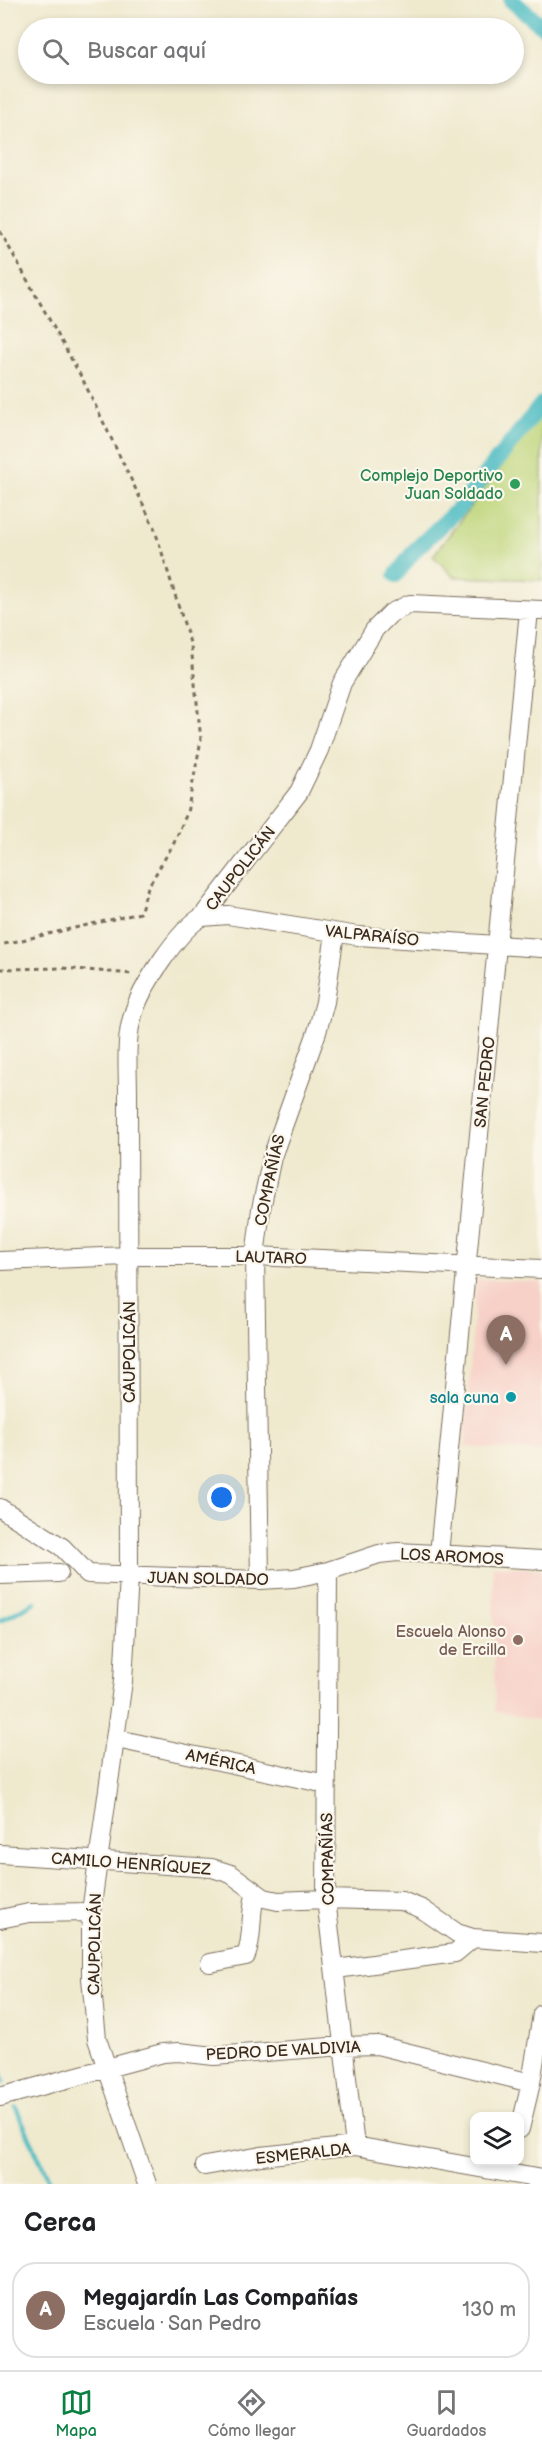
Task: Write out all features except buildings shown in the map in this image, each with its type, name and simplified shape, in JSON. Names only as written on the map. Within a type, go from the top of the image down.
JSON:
[{"type":"street","name":"CAUPOLICÁN","points":[[147,2184],[97,2039],[93,2009],[91,1912],[117,1739],[129,1576],[128,1050],[132,1015],[152,976],[185,930],[202,917],[299,792],[319,750],[342,683],[375,629],[391,613],[410,604],[535,610]]},
{"type":"street","name":"SAN PEDRO","points":[[439,1554],[497,945],[535,610]]},
{"type":"street","name":"VALPARAÍSO","points":[[202,917],[228,915],[335,933],[387,939],[542,948]]},
{"type":"street","name":"COMPAÑÍAS","points":[[260,1580],[255,1256],[261,1209],[272,1157],[317,1032],[325,1002],[335,933]]},
{"type":"street","name":"LAUTARO","points":[[0,1260],[128,1256],[255,1256],[542,1269]]},
{"type":"street","name":"JUAN SOLDADO","points":[[0,1508],[62,1548],[88,1574],[260,1580],[294,1578],[328,1571]]},
{"type":"street","name":"LOS AROMOS","points":[[328,1571],[380,1554],[398,1552],[542,1560]]},
{"type":"street","name":"COMPAÑÍAS","points":[[328,1571],[326,1899],[355,2146]]},
{"type":"street","points":[[0,1575],[58,1574]]},
{"type":"street","name":"AMÉRICA","points":[[117,1739],[326,1784]]},
{"type":"street","name":"CAMILO HENRÍQUEZ","points":[[0,1854],[212,1868],[231,1874],[264,1898],[278,1901],[326,1899],[402,1901],[422,1909],[457,1933],[473,1938],[542,1943]]},
{"type":"street","points":[[210,1963],[246,1956],[249,1947],[252,1905],[256,1892]]},
{"type":"street","points":[[0,1919],[29,1913],[91,1912]]},
{"type":"street","points":[[336,1969],[455,1953],[473,1938]]},
{"type":"street","points":[[523,2112],[531,2083],[542,2014]]},
{"type":"street","name":"PEDRO DE VALDIVIA","points":[[0,2097],[163,2054],[179,2052],[214,2056],[377,2045],[531,2083]]},
{"type":"street","name":"ESMERALDA","points":[[206,2166],[261,2156],[355,2146],[435,2158],[542,2179]]},
{"type":"path","points":[[0,231],[83,380],[154,527],[191,646],[201,740],[187,813],[174,843],[148,887],[140,914],[0,945]]},
{"type":"path","points":[[0,969],[62,968],[152,976]]},
{"type":"shaded area","points":[[476,1279],[542,1282],[542,1452],[465,1447]]},
{"type":"shaded area","name":"Escuela Alonso de Ercilla","points":[[493,1565],[542,1569],[542,1722],[495,1711]]},
{"type":"green space","name":"Complejo Deportivo Juan Soldado","points":[[542,413],[542,580],[454,577],[433,556]]},
{"type":"waterway","points":[[511,0],[542,26]]},
{"type":"waterway","points":[[396,575],[415,550],[458,509],[542,404]]},
{"type":"waterway","points":[[0,1621],[35,1602]]},
{"type":"waterway","points":[[0,2074],[4,2082]]},
{"type":"waterway","points":[[16,2108],[51,2184]]},
{"type":"place","name":"Complejo Deportivo Juan Soldado","points":[[515,484]]},
{"type":"place","name":"Megajardín Las Compañías","points":[[506,1365]]},
{"type":"place","name":"sala cuna","points":[[511,1397]]},
{"type":"place","name":"Escuela Alonso de Ercilla","points":[[518,1640]]}]
